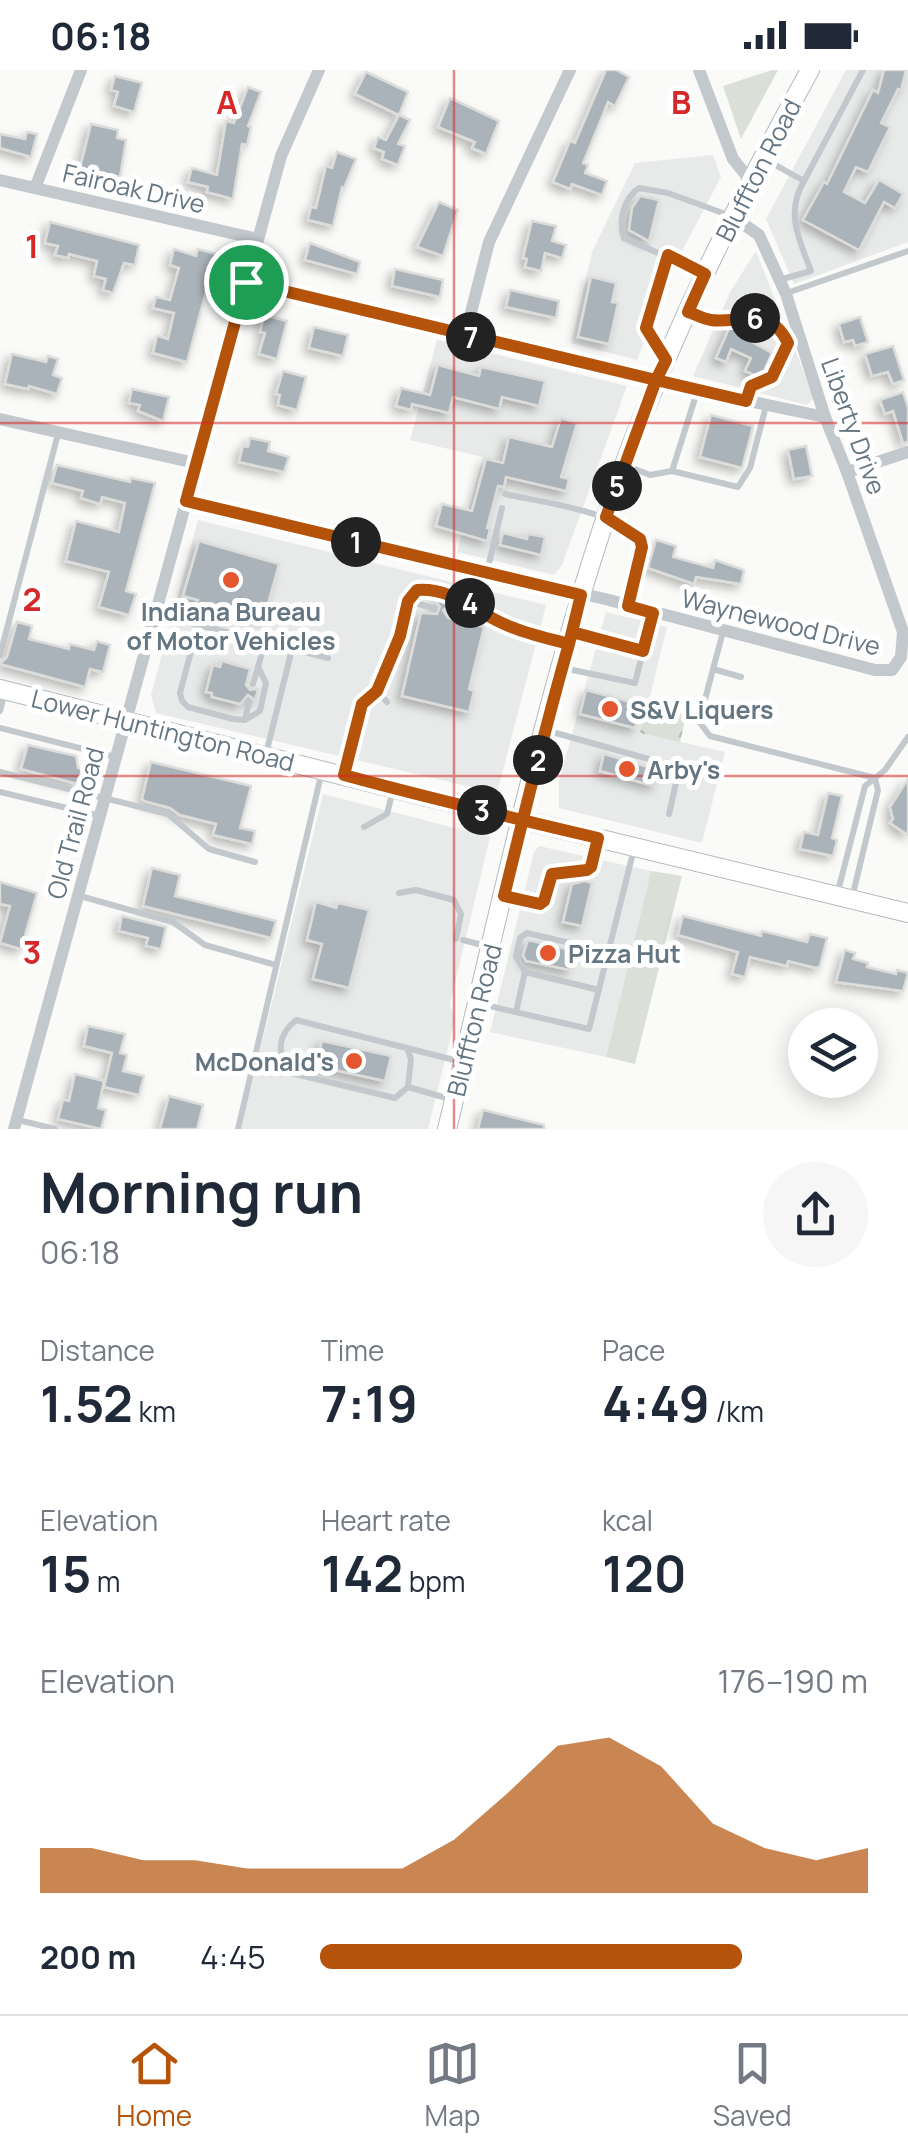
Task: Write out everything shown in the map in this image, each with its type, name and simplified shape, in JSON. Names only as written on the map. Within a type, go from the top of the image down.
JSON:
[{"type":"main road","name":"Bluffton Road","points":[[447,1129],[545,730],[606,517],[656,380],[732,216],[810,70]]},
{"type":"main road","name":"Lower Huntington Road","points":[[3,690],[908,913]]},
{"type":"street","points":[[35,188],[81,70]]},
{"type":"street","name":"Old Trail Road","points":[[15,1124],[280,156],[319,70]]},
{"type":"street","points":[[465,336],[489,242],[570,70]]},
{"type":"street","points":[[699,70],[733,159],[750,180]]},
{"type":"street","name":"Fairoak Drive","points":[[0,180],[257,239]]},
{"type":"street","name":"Liberty Drive","points":[[732,216],[759,235],[786,294],[825,417],[848,472],[902,632],[898,666]]},
{"type":"street","points":[[246,282],[825,417]]},
{"type":"street","points":[[0,420],[195,464]]},
{"type":"street","points":[[848,472],[908,452]]},
{"type":"street","name":"Waynewood Drive","points":[[186,501],[628,606],[875,670],[898,666]]},
{"type":"lane","points":[[779,280],[811,271],[792,214],[794,198],[863,70]]},
{"type":"lane","points":[[762,158],[804,182]]},
{"type":"lane","points":[[705,274],[624,238],[622,215],[631,193],[639,188],[668,192],[732,216]]},
{"type":"lane","points":[[786,294],[908,251]]},
{"type":"lane","points":[[666,360],[646,328],[668,255]]},
{"type":"lane","points":[[688,312],[712,320],[748,316],[776,326],[784,334],[788,343],[772,377],[751,386],[746,401]]},
{"type":"lane","points":[[672,471],[698,390]]},
{"type":"lane","points":[[624,465],[650,474],[672,471],[738,487],[750,468],[766,405]]},
{"type":"lane","points":[[0,655],[58,432]]},
{"type":"lane","points":[[506,494],[606,517],[640,539],[642,547],[628,606]]},
{"type":"lane","points":[[487,573],[502,508]]},
{"type":"lane","points":[[344,775],[362,704],[377,691],[412,594],[425,589],[454,596],[510,628],[643,651]]},
{"type":"lane","points":[[408,601],[433,608]]},
{"type":"lane","points":[[450,612],[494,617]]},
{"type":"lane","points":[[562,668],[635,683],[653,613]]},
{"type":"lane","points":[[155,614],[328,658]]},
{"type":"lane","points":[[198,625],[180,693],[188,707],[245,720],[260,711],[266,683],[258,667]]},
{"type":"lane","points":[[723,632],[701,715],[700,723],[710,736],[875,778]]},
{"type":"lane","points":[[253,684],[264,642]]},
{"type":"lane","points":[[266,756],[292,649]]},
{"type":"lane","points":[[713,669],[741,677]]},
{"type":"lane","points":[[0,711],[3,690]]},
{"type":"lane","points":[[377,691],[387,702]]},
{"type":"lane","points":[[245,720],[249,702]]},
{"type":"lane","points":[[0,728],[116,758]]},
{"type":"lane","points":[[545,730],[659,760],[675,768],[678,774],[669,814]]},
{"type":"lane","points":[[844,897],[864,786],[885,770],[908,737]]},
{"type":"lane","points":[[238,1129],[322,770]]},
{"type":"lane","points":[[0,772],[168,814],[208,849],[256,862]]},
{"type":"lane","points":[[844,897],[878,790],[875,778]]},
{"type":"lane","points":[[364,827],[387,814],[394,788]]},
{"type":"lane","points":[[0,792],[101,816]]},
{"type":"lane","points":[[504,896],[540,904],[552,874],[591,867],[598,838]]},
{"type":"lane","points":[[478,1003],[590,1029],[635,847]]},
{"type":"lane","points":[[399,893],[416,890],[454,900],[461,914],[460,940],[491,947]]},
{"type":"lane","points":[[79,896],[172,922],[205,945],[276,965]]},
{"type":"lane","points":[[599,990],[526,972],[516,956],[520,938],[528,933],[609,952]]},
{"type":"lane","points":[[516,1012],[526,972]]},
{"type":"lane","points":[[407,1048],[411,1059],[408,1088],[395,1098],[287,1072],[279,1052],[284,1031],[296,1020],[464,1062]]},
{"type":"lane","points":[[408,1088],[454,1100]]},
{"type":"lane","points":[[15,1124],[55,1129]]},
{"type":"shaded area","points":[[846,70],[908,70],[908,242],[794,284],[766,219]]},
{"type":"shaded area","points":[[713,155],[721,177],[672,270],[637,360],[571,343],[592,252],[635,163]]},
{"type":"shaded area","points":[[756,251],[814,398],[807,405],[693,376],[730,292]]},
{"type":"shaded area","points":[[437,340],[627,386],[562,565],[554,575],[457,552],[483,457],[410,440]]},
{"type":"shaded area","points":[[198,520],[546,605],[497,793],[156,713],[151,695]]},
{"type":"shaded area","points":[[606,612],[667,627],[641,733],[725,752],[702,843],[559,808],[559,781]]},
{"type":"shaded area","points":[[323,794],[490,837],[450,1004],[455,1019],[428,1129],[241,1129]]},
{"type":"shaded area","points":[[539,846],[651,871],[606,1057],[490,1032],[534,852]]},
{"type":"green space","points":[[778,70],[741,139],[723,86]]},
{"type":"green space","points":[[648,702],[687,711],[680,742],[640,733]]},
{"type":"green space","points":[[651,871],[682,876],[635,1064],[606,1057]]},
{"type":"building","points":[[606,70],[629,77],[615,106],[608,102],[583,163],[588,165],[585,173],[607,181],[602,195],[553,182],[570,141],[575,143]]},
{"type":"building","points":[[884,70],[906,70],[901,90],[898,89],[881,123],[890,127],[868,172],[856,167],[844,192],[865,203],[879,180],[903,194],[895,208],[884,202],[859,250],[803,220],[824,182],[827,184],[873,90],[878,93]]},
{"type":"building","points":[[366,72],[408,92],[399,115],[355,94]]},
{"type":"building","points":[[115,76],[142,83],[134,112],[114,106],[118,92],[111,90]]},
{"type":"building","points":[[248,87],[261,92],[248,126],[251,127],[247,145],[242,144],[233,199],[188,182],[192,168],[217,175],[226,121],[234,123]]},
{"type":"building","points":[[450,98],[499,121],[486,154],[472,148],[475,142],[438,127]]},
{"type":"building","points":[[399,115],[410,120],[398,144],[405,146],[398,165],[382,159],[384,152],[374,148],[378,137],[386,140]]},
{"type":"building","points":[[91,124],[118,130],[117,138],[126,140],[120,177],[80,168]]},
{"type":"building","points":[[27,132],[37,134],[31,157],[0,148],[0,134],[25,139]]},
{"type":"building","points":[[337,152],[356,159],[342,187],[333,226],[308,220],[311,207],[316,208],[326,166],[332,168]]},
{"type":"building","points":[[640,196],[659,200],[649,241],[629,230],[632,208]]},
{"type":"building","points":[[439,202],[458,210],[443,256],[417,247]]},
{"type":"building","points":[[532,221],[556,226],[552,241],[566,245],[562,258],[545,253],[541,271],[525,267],[527,259],[523,258]]},
{"type":"building","points":[[50,222],[139,245],[135,265],[124,263],[113,293],[103,290],[106,279],[94,276],[97,261],[55,255],[58,246],[45,243]]},
{"type":"building","points":[[310,243],[360,262],[357,274],[305,260]]},
{"type":"building","points":[[174,249],[196,256],[198,249],[216,254],[187,362],[153,353],[157,336],[168,339],[174,313],[153,308],[156,297],[170,300],[179,268],[170,265]]},
{"type":"building","points":[[395,269],[443,280],[440,297],[392,286]]},
{"type":"building","points":[[591,277],[616,283],[612,302],[618,303],[609,344],[578,337]]},
{"type":"building","points":[[510,290],[559,301],[556,318],[506,307]]},
{"type":"building","points":[[265,315],[287,321],[277,359],[259,354]]},
{"type":"building","points":[[860,317],[868,342],[855,346],[853,340],[844,342],[839,324]]},
{"type":"building","points":[[731,324],[743,326],[739,335],[772,353],[763,373],[756,376],[745,371],[751,358],[731,349],[726,362],[716,358]]},
{"type":"building","points":[[314,327],[348,335],[343,356],[309,348]]},
{"type":"building","points":[[893,346],[904,380],[893,384],[888,372],[872,376],[865,354]]},
{"type":"building","points":[[12,354],[46,362],[48,356],[58,359],[53,375],[62,378],[57,394],[5,384]]},
{"type":"building","points":[[438,365],[479,376],[481,367],[545,381],[539,406],[502,397],[499,409],[453,397],[449,413],[412,404],[411,410],[396,406],[401,388],[430,395]]},
{"type":"building","points":[[283,371],[306,377],[297,410],[278,405],[280,395],[276,394]]},
{"type":"building","points":[[132,389],[169,397],[163,421],[138,411],[140,405],[129,403]]},
{"type":"building","points":[[903,392],[908,408],[908,442],[903,443],[893,411],[885,414],[880,400]]},
{"type":"building","points":[[711,415],[753,426],[742,468],[700,457]]},
{"type":"building","points":[[561,418],[577,423],[561,477],[569,479],[566,491],[506,477],[504,487],[498,486],[487,541],[436,526],[442,504],[472,511],[486,459],[503,463],[509,437],[552,447]]},
{"type":"building","points":[[250,438],[270,442],[268,451],[289,457],[284,472],[239,462],[243,446],[248,447]]},
{"type":"building","points":[[806,446],[812,476],[794,479],[788,450]]},
{"type":"building","points":[[57,465],[130,482],[131,478],[155,483],[126,591],[136,594],[129,615],[99,607],[109,572],[66,561],[76,521],[119,532],[125,503],[102,497],[100,504],[81,498],[83,491],[52,483]]},
{"type":"building","points":[[503,533],[527,539],[528,534],[545,537],[541,555],[500,545]]},
{"type":"building","points":[[656,540],[676,546],[673,557],[713,568],[715,560],[744,570],[741,584],[696,577],[694,584],[648,568]]},
{"type":"building","name":"Indiana Bureau of Motor Vehicles","points":[[199,541],[279,564],[264,618],[207,608],[196,605],[198,600],[183,596]]},
{"type":"building","points":[[435,600],[452,604],[443,610],[448,618],[484,627],[469,689],[474,691],[469,712],[402,696],[421,613],[437,614],[440,607]]},
{"type":"building","points":[[17,622],[32,626],[29,639],[69,649],[70,644],[94,650],[97,641],[110,645],[103,672],[90,669],[85,687],[0,664],[7,657]]},
{"type":"building","points":[[222,661],[250,669],[246,685],[250,690],[258,689],[255,700],[248,695],[240,704],[206,692],[213,665],[220,667]]},
{"type":"building","name":"S&V Liquers","points":[[586,690],[641,705],[635,728],[580,714]]},
{"type":"building","points":[[28,745],[76,756],[78,768],[82,769],[78,784],[21,769]]},
{"type":"building","name":"Arby's","points":[[604,754],[658,770],[654,786],[600,771]]},
{"type":"building","points":[[151,762],[251,786],[240,828],[255,831],[252,844],[213,835],[216,824],[144,801]]},
{"type":"building","points":[[908,779],[908,835],[890,823],[890,807]]},
{"type":"building","points":[[828,793],[842,796],[832,838],[837,840],[833,856],[800,849],[804,832],[818,835]]},
{"type":"building","points":[[152,868],[180,875],[175,896],[276,921],[271,938],[143,906]]},
{"type":"building","points":[[0,882],[37,893],[21,949],[0,943],[10,906],[0,904]]},
{"type":"building","points":[[592,883],[582,926],[563,922],[572,884]]},
{"type":"building","points":[[316,902],[369,910],[349,988],[313,979],[322,944],[307,940]]},
{"type":"building","points":[[122,916],[166,927],[161,949],[146,946],[148,938],[119,931]]},
{"type":"building","points":[[683,916],[761,936],[762,931],[807,942],[810,934],[827,938],[820,966],[788,961],[787,966],[750,957],[745,977],[732,974],[738,952],[678,935]]},
{"type":"building","name":"Pizza Hut","points":[[528,940],[575,951],[570,970],[526,961],[523,955]]},
{"type":"building","points":[[845,950],[855,953],[853,959],[868,963],[867,967],[908,973],[903,991],[836,982]]},
{"type":"building","points":[[88,1026],[125,1034],[120,1053],[127,1055],[123,1071],[144,1076],[139,1095],[104,1087],[112,1053],[84,1046]]},
{"type":"building","name":"McDonald's","points":[[322,1041],[391,1056],[385,1081],[316,1066]]},
{"type":"building","points":[[75,1074],[104,1081],[98,1108],[106,1110],[101,1129],[58,1119],[63,1100],[69,1101]]},
{"type":"building","points":[[169,1096],[203,1105],[197,1129],[160,1129]]},
{"type":"building","points":[[483,1110],[544,1125],[544,1129],[478,1129]]},
{"type":"place","name":"Indiana Bureau of Motor Vehicles","points":[[231,580]]},
{"type":"place","name":"S&V Liquers","points":[[610,709]]},
{"type":"place","name":"Arby's","points":[[627,769]]},
{"type":"place","name":"Pizza Hut","points":[[548,953]]},
{"type":"place","name":"McDonald's","points":[[354,1061]]},
{"type":"route","points":[[246,282],[186,501],[581,595],[569,644],[545,730],[522,820],[504,896],[540,904],[552,874],[591,867],[598,838],[522,820],[423,796],[344,775],[362,704],[377,691],[400,636],[408,601],[417,590],[454,596],[510,628],[569,644],[572,632],[643,651],[653,613],[628,606],[642,547],[640,539],[606,517],[656,380],[666,360],[646,328],[668,255],[705,274],[688,312],[712,320],[748,316],[776,326],[784,334],[788,343],[772,377],[751,386],[746,401],[682,387],[656,380],[465,336],[246,282]]}]
